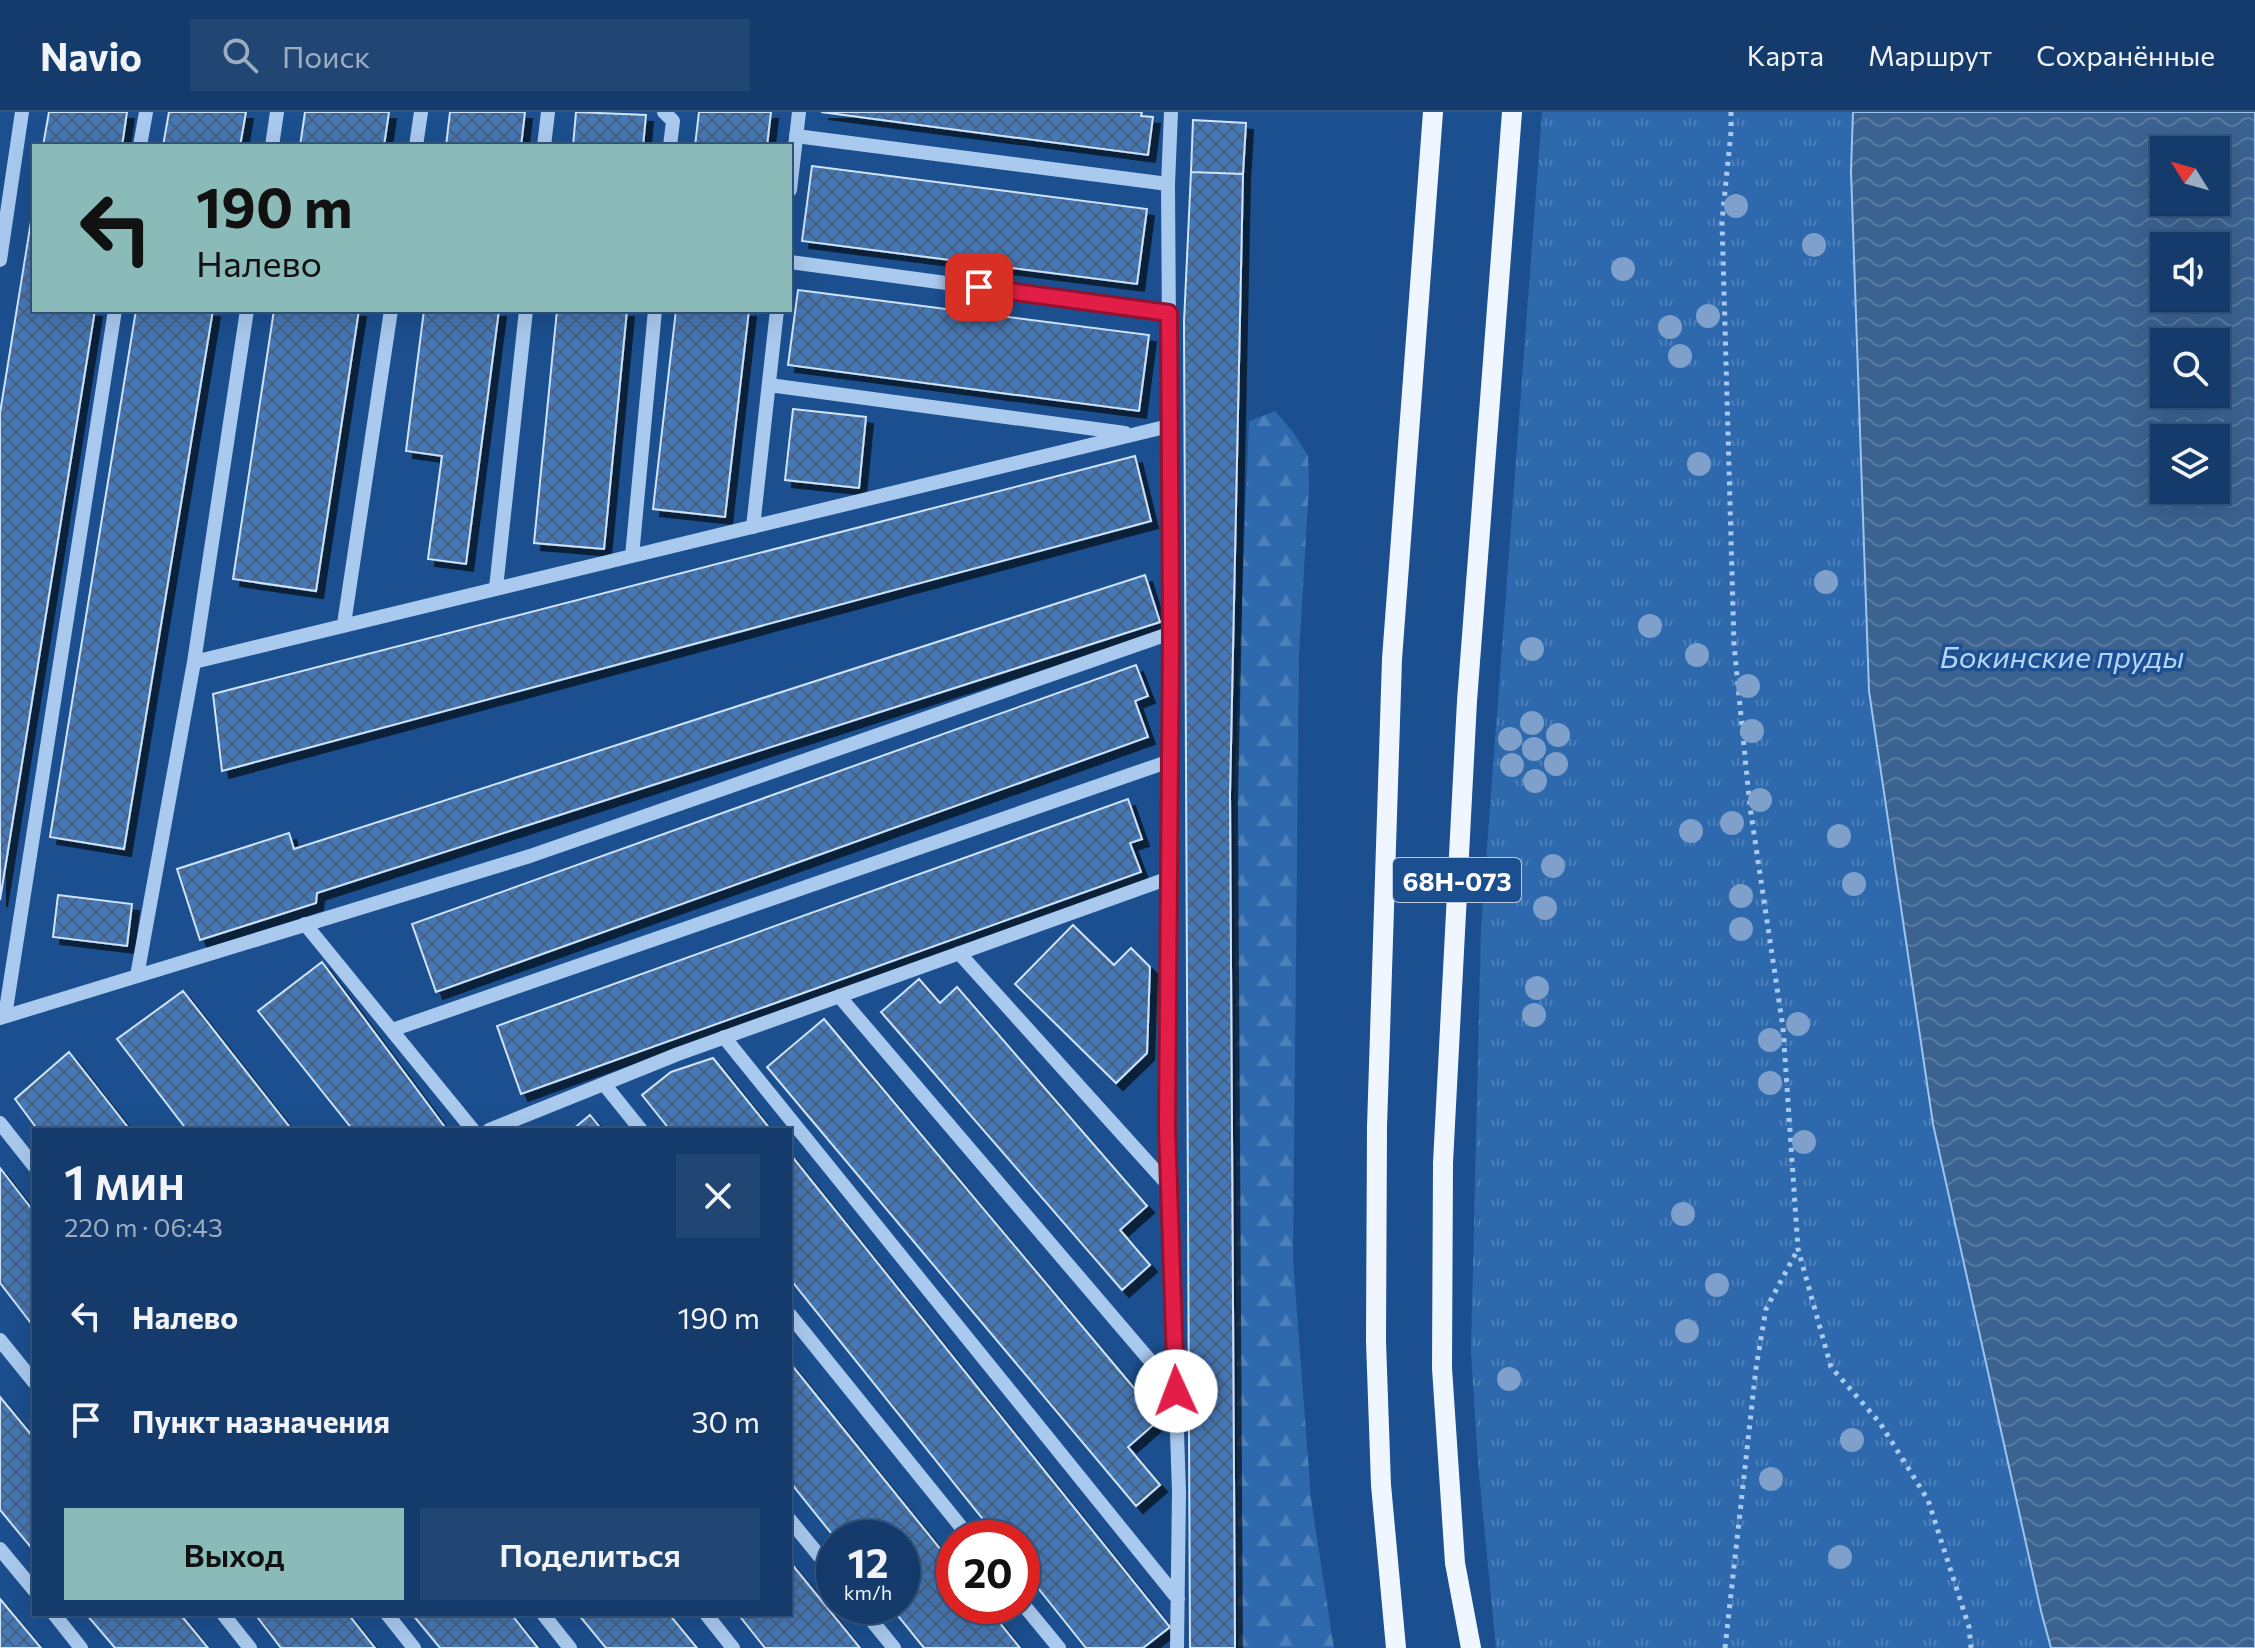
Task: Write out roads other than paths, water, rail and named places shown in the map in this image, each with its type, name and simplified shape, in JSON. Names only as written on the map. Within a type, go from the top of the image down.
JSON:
[{"type":"main road","name":"68Н-073","points":[[1396,1648],[1381,1485],[1376,1355],[1377,1127],[1392,659],[1433,112]]},
{"type":"main road","name":"68Н-073","points":[[1471,1648],[1455,1563],[1443,1383],[1443,1163],[1467,701],[1512,112]]},
{"type":"lane","points":[[0,260],[22,112]]},
{"type":"lane","points":[[140,144],[146,112]]},
{"type":"lane","points":[[272,144],[277,112]]},
{"type":"lane","points":[[416,144],[421,112]]},
{"type":"lane","points":[[544,144],[548,112]]},
{"type":"lane","points":[[664,112],[673,121],[670,144]]},
{"type":"lane","points":[[792,172],[799,112]]},
{"type":"lane","points":[[1171,112],[1168,184],[1171,633],[1167,1127],[1179,1492],[1177,1648]]},
{"type":"lane","points":[[796,136],[1168,184]]},
{"type":"lane","points":[[792,262],[1169,313]]},
{"type":"lane","points":[[115,312],[3,1017],[530,856],[1171,633]]},
{"type":"lane","points":[[137,976],[194,662],[247,312]]},
{"type":"lane","points":[[344,624],[391,312]]},
{"type":"lane","points":[[496,588],[526,312]]},
{"type":"lane","points":[[632,556],[655,312]]},
{"type":"lane","points":[[753,527],[777,312]]},
{"type":"lane","points":[[769,385],[1134,435]]},
{"type":"lane","points":[[194,662],[1169,426]]},
{"type":"lane","points":[[392,1030],[1170,761]]},
{"type":"lane","points":[[494,1128],[724,1037],[1169,878]]},
{"type":"lane","points":[[305,924],[471,1128]]},
{"type":"lane","points":[[959,953],[1170,1187]]},
{"type":"lane","points":[[839,996],[1176,1391]]},
{"type":"lane","points":[[724,1037],[1178,1599]]},
{"type":"lane","points":[[604,1084],[639,1128]]},
{"type":"lane","points":[[0,1123],[32,1163]]},
{"type":"lane","points":[[792,1317],[955,1520]]},
{"type":"lane","points":[[0,1340],[32,1380]]},
{"type":"lane","points":[[792,1522],[816,1552]]},
{"type":"lane","points":[[0,1549],[32,1588]]},
{"type":"lane","points":[[56,1616],[81,1648]]},
{"type":"lane","points":[[225,1616],[250,1648]]},
{"type":"lane","points":[[389,1616],[414,1648]]},
{"type":"lane","points":[[545,1616],[570,1648]]},
{"type":"lane","points":[[708,1616],[733,1648]]},
{"type":"lane","points":[[875,1624],[894,1648]]},
{"type":"lane","points":[[1039,1624],[1059,1648]]},
{"type":"water","name":"Бокинские пруды","points":[[1853,112],[2255,112],[2255,1648],[2051,1648],[1933,1124],[1869,691],[1851,171]]}]
